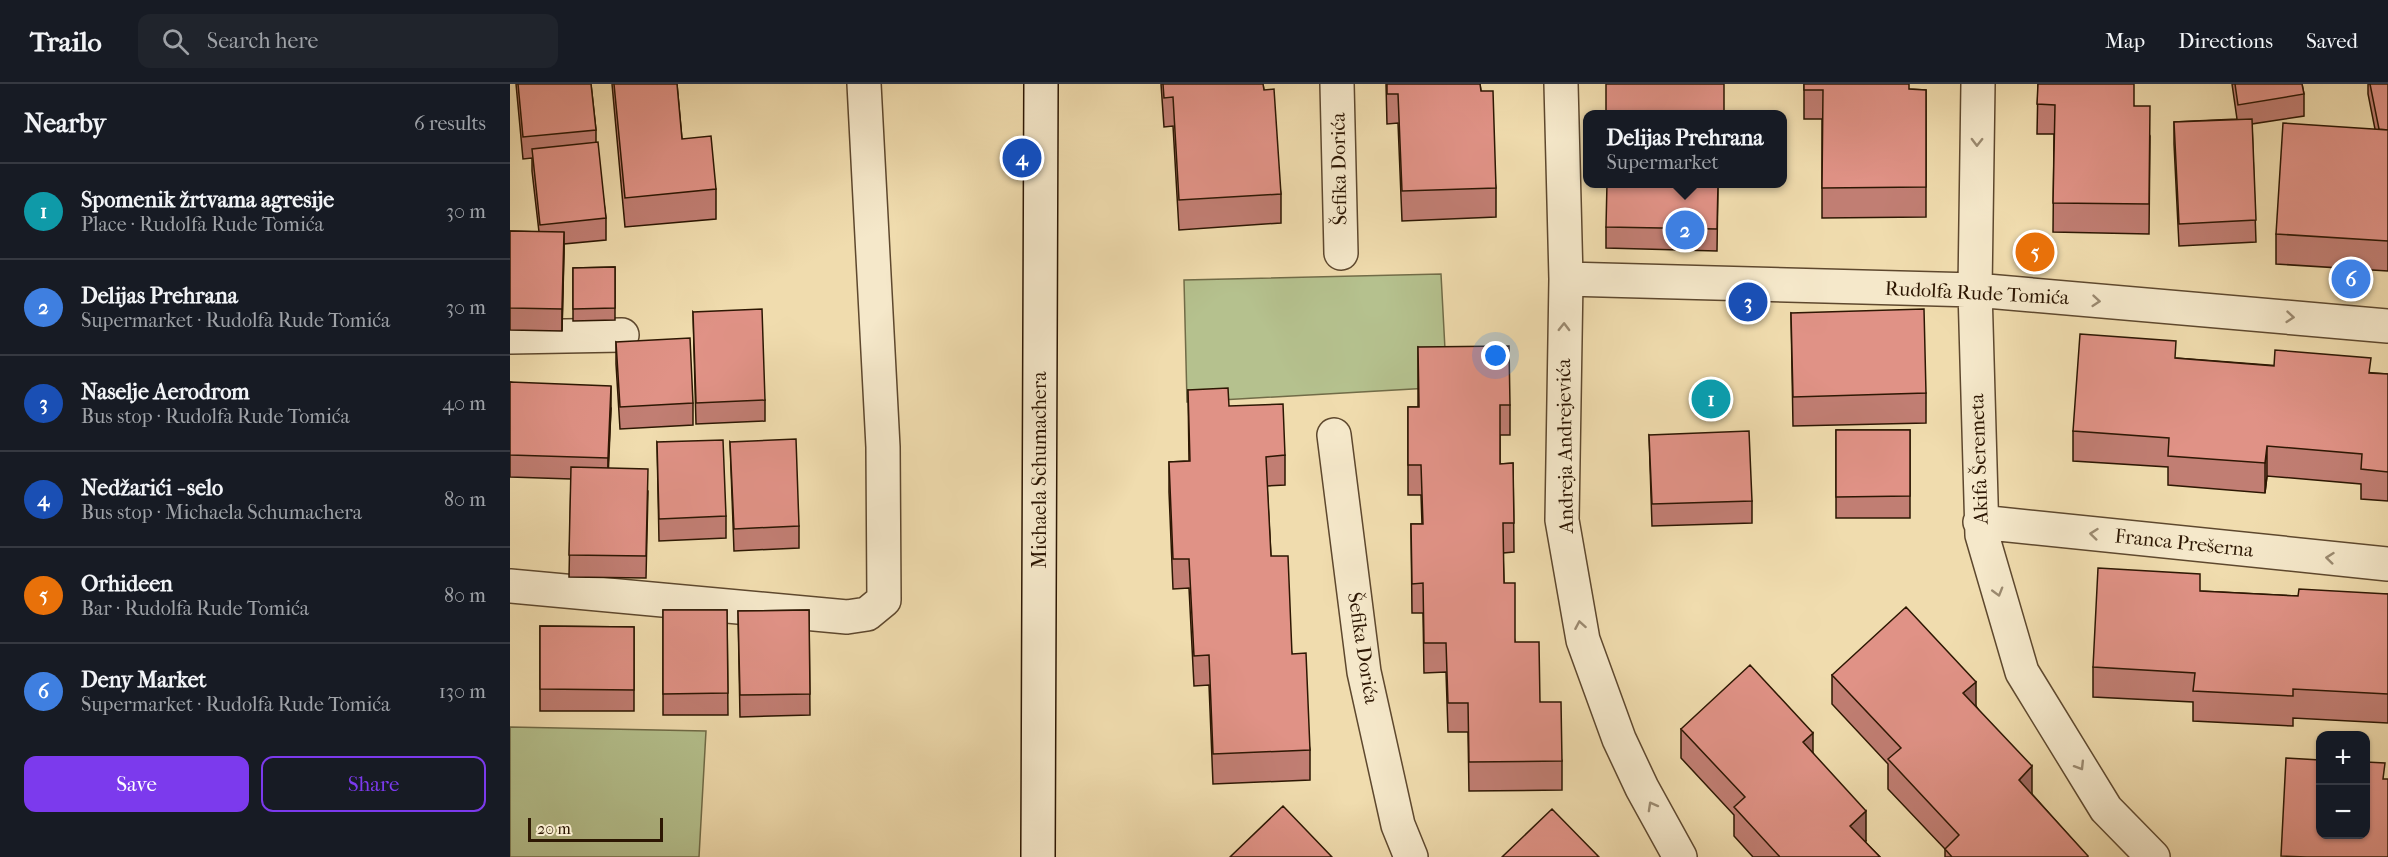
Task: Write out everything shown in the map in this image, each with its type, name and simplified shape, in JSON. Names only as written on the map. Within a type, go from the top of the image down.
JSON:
[{"type":"street","points":[[510,586],[847,617],[867,614],[884,600],[883,447],[864,84]]},
{"type":"street","name":"Michaela Schumachera","points":[[1038,857],[1041,84]]},
{"type":"street","name":"Šefika Dorića","points":[[1337,84],[1341,253]]},
{"type":"street","name":"Andreja Andrejevića","points":[[1561,84],[1566,279],[1562,520],[1583,640],[1619,740],[1680,857]]},
{"type":"street","name":"Akifa Šeremeta","points":[[1978,84],[1975,290],[1981,529],[2022,672],[2106,808],[2153,857]]},
{"type":"street","name":"Rudolfa Rude Tomića","points":[[1566,279],[1975,290],[2388,326]]},
{"type":"street","points":[[510,337],[622,335]]},
{"type":"street","name":"Šefika Dorića","points":[[1334,435],[1364,672],[1398,825],[1411,857]]},
{"type":"street","name":"Franca Prešerna","points":[[1981,529],[2388,564]]},
{"type":"green space","points":[[1441,274],[1447,387],[1187,402],[1184,280]]},
{"type":"green space","points":[[510,727],[706,731],[699,857],[510,857]]},
{"type":"building","points":[[518,84],[591,84],[596,130],[523,137]]},
{"type":"building","points":[[614,84],[677,84],[682,139],[711,136],[716,189],[625,198]]},
{"type":"building","points":[[1163,84],[1263,84],[1264,90],[1274,89],[1281,194],[1179,200],[1173,97],[1164,98]]},
{"type":"building","points":[[1387,84],[1480,84],[1481,91],[1493,91],[1496,188],[1402,191],[1398,94],[1387,94]]},
{"type":"building","points":[[1606,84],[1724,84],[1724,110],[1606,110]]},
{"type":"building","points":[[1804,84],[1909,84],[1909,89],[1926,90],[1926,187],[1822,188],[1823,90],[1804,90]]},
{"type":"building","points":[[2038,84],[2134,84],[2134,106],[2150,106],[2149,204],[2053,203],[2055,105],[2037,104]]},
{"type":"building","points":[[2235,84],[2302,84],[2304,94],[2238,105]]},
{"type":"building","points":[[2370,84],[2388,84],[2388,130],[2379,129]]},
{"type":"building","points":[[2252,119],[2256,220],[2179,224],[2174,122]]},
{"type":"building","points":[[2283,123],[2388,130],[2388,241],[2276,234]]},
{"type":"building","points":[[598,142],[606,218],[540,225],[532,149]]},
{"type":"building","points":[[1607,188],[1718,188],[1717,229],[1606,227]]},
{"type":"building","points":[[510,231],[564,232],[562,309],[510,308]]},
{"type":"building","points":[[615,267],[615,308],[573,309],[573,268]]},
{"type":"building","points":[[762,309],[765,400],[696,403],[693,312]]},
{"type":"building","points":[[1924,309],[1926,393],[1793,397],[1791,313]]},
{"type":"building","points":[[2080,334],[2176,341],[2175,358],[2274,366],[2275,350],[2371,358],[2369,373],[2388,374],[2388,472],[2361,469],[2362,454],[2267,446],[2265,463],[2168,456],[2169,438],[2073,431]]},
{"type":"building","points":[[690,338],[693,403],[620,407],[616,342]]},
{"type":"building","points":[[1509,346],[1510,405],[1500,405],[1500,464],[1513,463],[1514,523],[1503,523],[1504,583],[1515,583],[1515,642],[1539,642],[1540,702],[1561,702],[1562,761],[1469,762],[1468,703],[1448,703],[1446,643],[1424,643],[1423,583],[1412,584],[1411,524],[1423,524],[1421,465],[1408,465],[1408,407],[1419,407],[1418,347]]},
{"type":"building","points":[[510,382],[611,386],[608,458],[510,455]]},
{"type":"building","points":[[1228,388],[1229,406],[1283,404],[1285,455],[1266,457],[1271,556],[1288,556],[1292,654],[1306,653],[1310,750],[1213,754],[1209,655],[1194,656],[1189,559],[1173,559],[1169,462],[1190,461],[1188,390]]},
{"type":"building","points":[[1836,430],[1910,430],[1910,496],[1836,497]]},
{"type":"building","points":[[1749,431],[1752,501],[1652,504],[1649,435]]},
{"type":"building","points":[[796,439],[799,526],[734,529],[730,442]]},
{"type":"building","points":[[723,440],[726,516],[659,519],[657,442]]},
{"type":"building","points":[[571,467],[648,469],[646,556],[569,555]]},
{"type":"building","points":[[2098,568],[2200,574],[2200,591],[2298,596],[2299,589],[2388,594],[2388,694],[2293,689],[2293,696],[2193,691],[2195,673],[2093,667]]},
{"type":"building","points":[[1906,607],[1976,682],[1963,693],[2032,766],[2019,780],[2087,857],[1952,857],[1945,849],[1959,835],[1888,759],[1901,748],[1832,675]]},
{"type":"building","points":[[663,610],[727,610],[728,693],[663,694]]},
{"type":"building","points":[[809,610],[810,694],[740,695],[738,611]]},
{"type":"building","points":[[540,626],[634,627],[634,690],[540,689]]},
{"type":"building","points":[[1750,665],[1813,733],[1803,742],[1866,811],[1850,826],[1880,857],[1780,857],[1734,807],[1745,797],[1681,729]]},
{"type":"building","points":[[2286,758],[2316,760],[2316,839],[2370,839],[2370,762],[2385,763],[2383,779],[2388,779],[2388,857],[2281,856]]},
{"type":"building","points":[[1283,806],[1332,857],[1230,857]]},
{"type":"building","points":[[1552,809],[1599,857],[1502,857]]},
{"type":"place","name":"Nedžarići - selo","points":[[1022,158]]},
{"type":"place","name":"Delijas Prehrana","points":[[1685,230]]},
{"type":"place","name":"Orhideen","points":[[2035,252]]},
{"type":"place","name":"Deny Market","points":[[2351,279]]},
{"type":"place","name":"Naselje Aerodrom","points":[[1748,302]]},
{"type":"place","name":"Spomenik žrtvama agresije","points":[[1711,399]]}]
